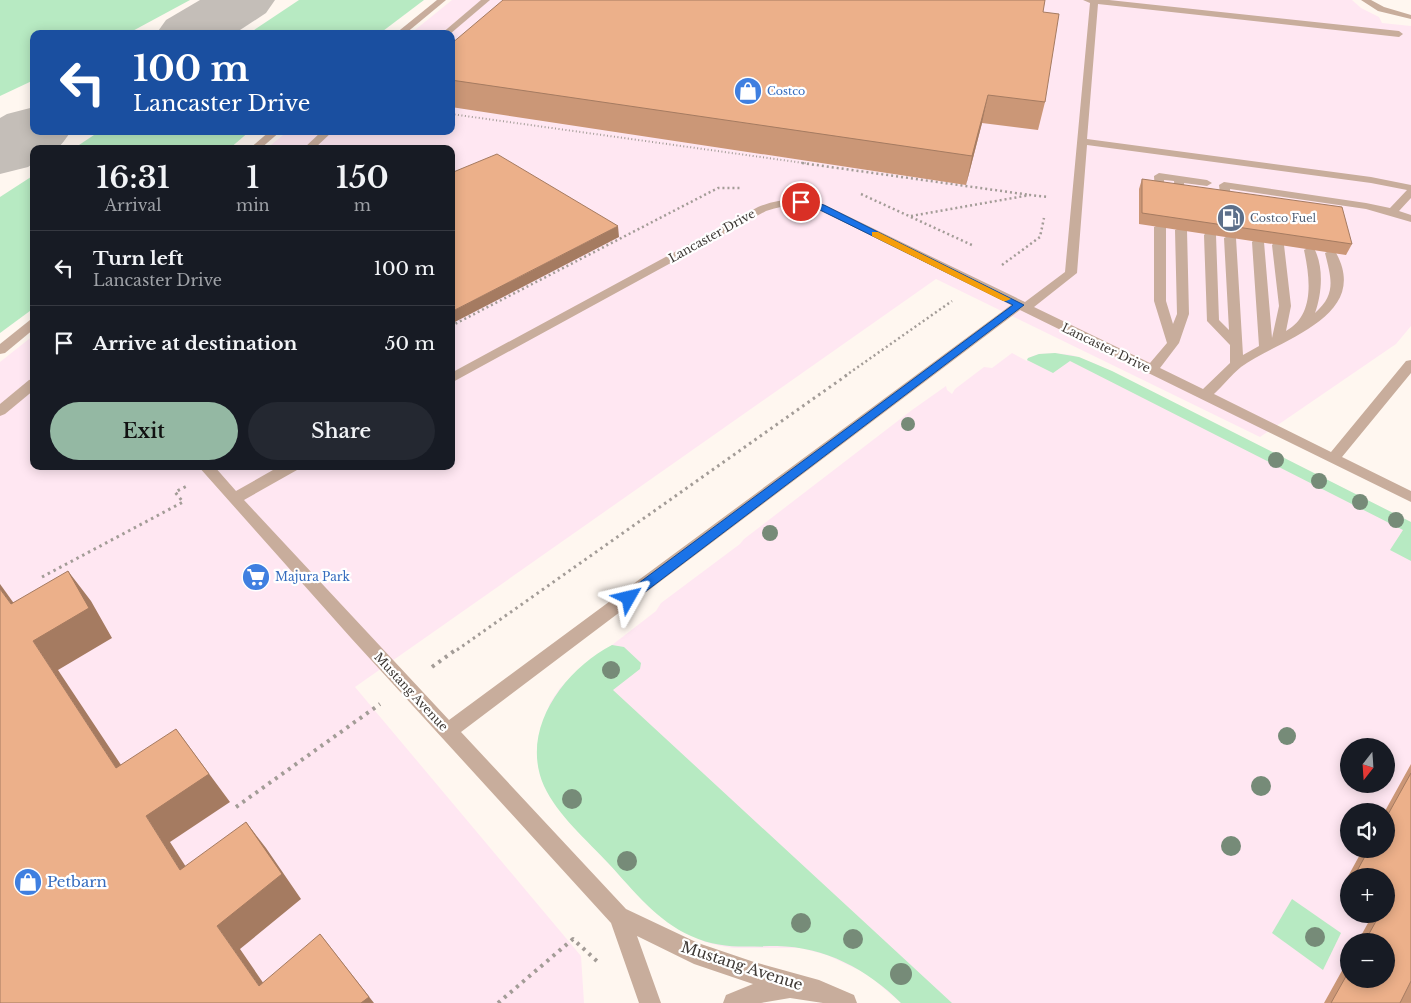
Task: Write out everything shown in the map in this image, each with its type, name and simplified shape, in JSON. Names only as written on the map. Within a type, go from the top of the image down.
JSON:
[{"type":"street","points":[[405,30],[442,0]]},
{"type":"street","points":[[450,30],[486,0]]},
{"type":"street","points":[[448,731],[1022,306],[1071,273],[1091,0],[1399,34],[1396,23],[1411,19]]},
{"type":"street","points":[[1365,0],[1386,11],[1411,19]]},
{"type":"street","points":[[259,145],[271,135]]},
{"type":"street","points":[[312,145],[324,135]]},
{"type":"street","points":[[1082,141],[1371,180],[1411,188]]},
{"type":"street","points":[[1160,192],[1159,176],[1179,179],[1207,187],[1224,185],[1270,196],[1392,212],[1411,220]]},
{"type":"street","points":[[1179,179],[1180,195]]},
{"type":"street","points":[[1224,185],[1226,202]]},
{"type":"street","points":[[1392,212],[1411,192]]},
{"type":"street","name":"Lancaster Drive","points":[[455,377],[762,209],[777,204],[801,202],[814,204],[1411,497]]},
{"type":"street","points":[[1160,227],[1160,302],[1173,343]]},
{"type":"street","points":[[1151,370],[1173,343],[1183,309],[1181,230]]},
{"type":"street","points":[[1210,235],[1213,321],[1236,343]]},
{"type":"street","points":[[1230,238],[1237,364]]},
{"type":"street","points":[[1258,242],[1266,348]]},
{"type":"street","points":[[1277,342],[1285,306],[1278,245]]},
{"type":"street","points":[[1302,326],[1316,294],[1316,280],[1310,250]]},
{"type":"street","points":[[1204,396],[1237,364],[1277,342],[1324,311],[1336,297],[1337,279],[1331,253]]},
{"type":"street","points":[[0,350],[30,326]]},
{"type":"street","points":[[1333,459],[1411,364]]},
{"type":"street","points":[[0,411],[30,388]]},
{"type":"street","name":"Mustang Avenue","points":[[209,470],[619,916],[694,953],[811,989]]},
{"type":"street","points":[[235,498],[285,470]]},
{"type":"street","name":"Mustang Avenue","points":[[619,916],[650,1003]]},
{"type":"street","points":[[734,1003],[763,990],[795,986],[826,993],[846,1003]]},
{"type":"path","points":[[455,115],[1049,197],[1047,205]]},
{"type":"path","points":[[455,324],[718,188]]},
{"type":"path","points":[[911,216],[1030,195]]},
{"type":"path","points":[[236,807],[976,284],[1040,237],[1045,213]]},
{"type":"path","points":[[42,577],[183,502],[175,492],[192,484]]},
{"type":"path","points":[[498,1003],[573,939],[594,956]]},
{"type":"shaded area","name":"Majura Park","points":[[452,0],[1352,0],[1361,8],[1379,17],[1382,23],[1411,26],[1411,326],[1396,344],[1260,437],[936,279],[355,687],[581,956],[584,1003],[0,1003],[0,362],[30,338],[30,470],[455,470],[455,145],[271,145],[283,135],[455,135],[455,30],[415,30]]},
{"type":"shaded area","points":[[1012,353],[1027,361],[1028,358],[1039,354],[1072,355],[1096,364],[1411,522],[1411,1003],[901,1003],[867,974],[827,955],[800,948],[734,948],[721,946],[705,942],[681,931],[649,907],[566,818],[549,795],[541,778],[538,760],[540,731],[550,703],[560,688],[572,676],[656,611],[661,603],[912,410],[946,386],[947,390],[952,394],[955,389],[984,367],[992,368]]},
{"type":"green space","points":[[0,0],[190,0],[134,30],[30,30],[30,82],[0,96]]},
{"type":"green space","points":[[299,0],[424,0],[384,30],[254,30]]},
{"type":"green space","points":[[94,135],[245,135],[234,145],[79,145]]},
{"type":"green space","points":[[30,178],[30,311],[0,333],[0,197]]},
{"type":"green space","points":[[1055,353],[1079,357],[1112,371],[1411,522],[1411,561],[1390,550],[1403,530],[1070,361],[1053,373],[1027,360],[1039,354]]},
{"type":"green space","points":[[612,645],[624,647],[641,663],[640,669],[613,690],[952,1003],[901,1003],[859,970],[844,962],[812,951],[795,947],[723,945],[702,940],[679,930],[667,922],[637,895],[557,807],[544,786],[538,765],[537,744],[542,723],[551,704],[563,686],[578,670],[594,656]]},
{"type":"green space","points":[[1292,899],[1341,933],[1323,970],[1272,933]]},
{"type":"building","name":"Costco","points":[[503,0],[1045,0],[1043,12],[1059,14],[1045,102],[988,95],[972,156],[455,81],[455,41]]},
{"type":"building","points":[[497,154],[618,226],[455,310],[455,171]]},
{"type":"building","points":[[1142,179],[1342,207],[1352,244],[1142,213]]},
{"type":"building","points":[[68,571],[89,608],[33,641],[116,768],[176,729],[209,774],[146,816],[180,870],[246,822],[282,874],[217,926],[259,986],[320,934],[369,997],[361,1003],[0,1003],[0,589],[11,604]]},
{"type":"building","points":[[1411,773],[1411,981],[1400,1003],[1331,1003],[1340,987],[1395,988],[1395,933],[1369,933],[1375,923],[1395,923],[1395,868],[1359,868],[1364,858],[1395,858],[1394,803]]},
{"type":"taxiway","points":[[195,30],[244,0]]},
{"type":"taxiway","points":[[0,150],[30,132]]},
{"type":"slow traffic","points":[[875,234],[1006,299]]},
{"type":"place","name":"Costco","points":[[748,91]]},
{"type":"place","name":"Costco Fuel","points":[[1231,218]]},
{"type":"place","name":"Majura Park","points":[[256,577]]},
{"type":"place","name":"Petbarn","points":[[28,882]]},
{"type":"route","points":[[629,598],[1019,305],[821,207],[801,202]]}]
